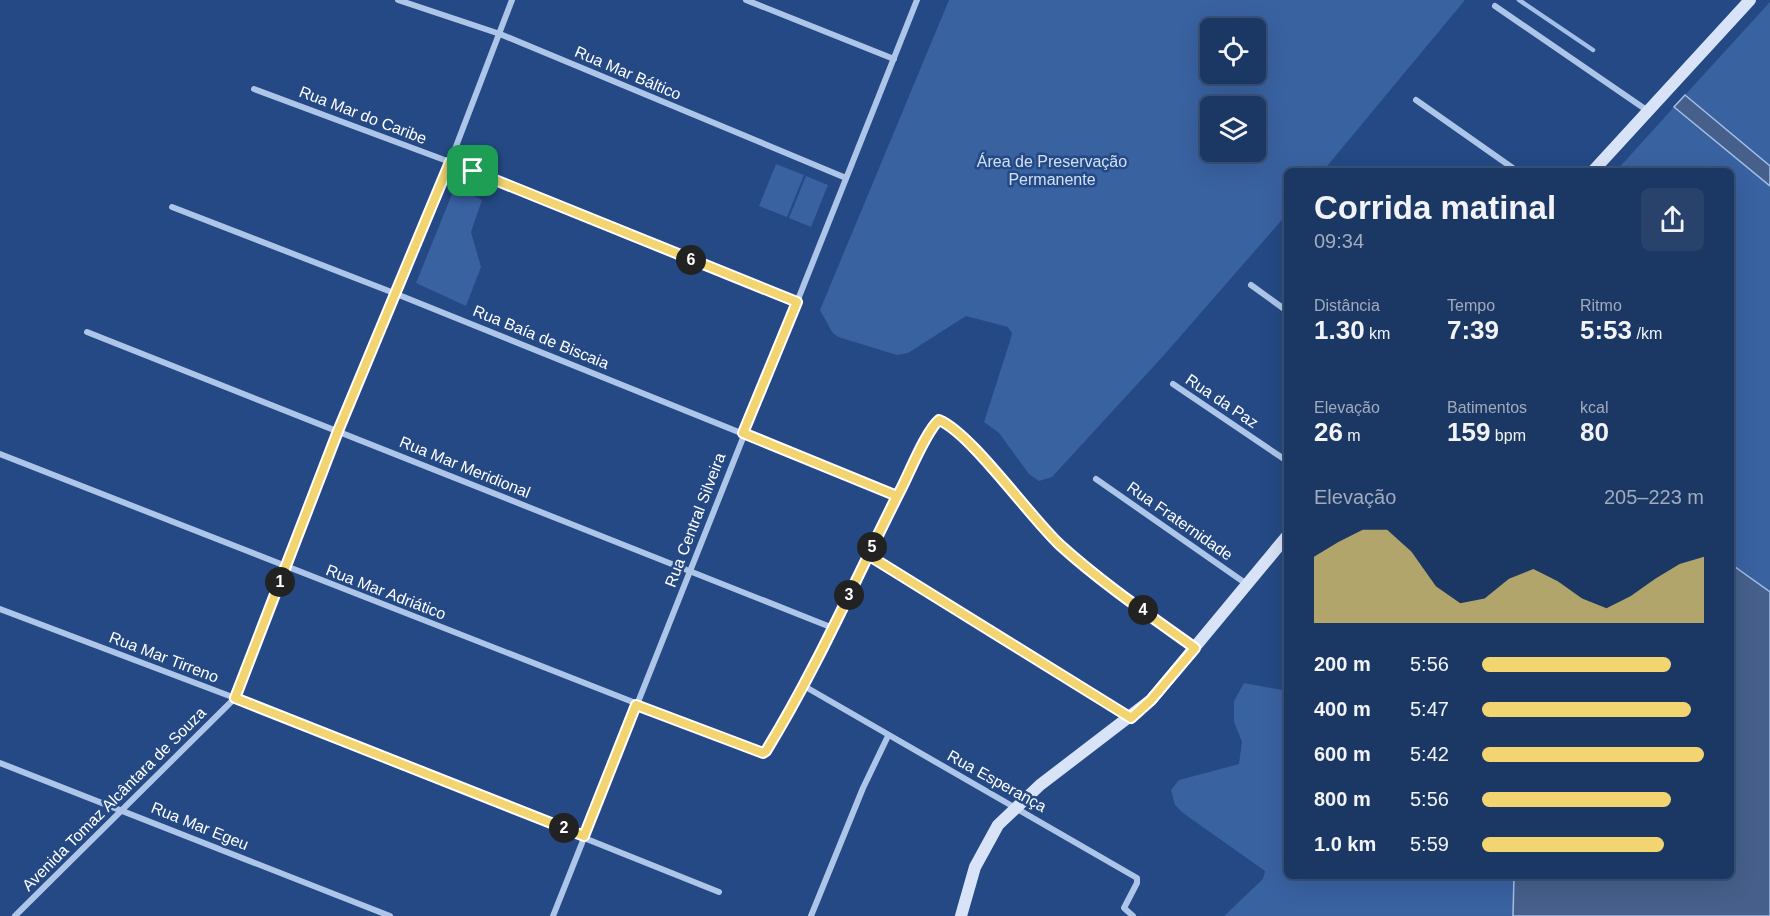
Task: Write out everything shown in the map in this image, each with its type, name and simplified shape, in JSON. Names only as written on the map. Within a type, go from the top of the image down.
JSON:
[{"type":"main road","points":[[1596,168],[1750,0]]},
{"type":"main road","points":[[961,916],[966,892],[985,846],[1016,807],[1061,768],[1131,718],[1151,700],[1284,540]]},
{"type":"street","name":"Rua Mar Báltico","points":[[398,0],[500,34],[846,178]]},
{"type":"street","name":"Avenida Tomaz Alcântara de Souza","points":[[15,916],[235,698],[338,431],[450,162],[512,0]]},
{"type":"street","points":[[746,0],[894,59]]},
{"type":"street","name":"Rua Central Silveira","points":[[553,916],[917,0]]},
{"type":"street","points":[[1495,6],[1649,111]]},
{"type":"street","name":"Rua Mar do Caribe","points":[[254,88],[450,162],[797,302]]},
{"type":"street","points":[[1416,100],[1513,168]]},
{"type":"street","name":"Rua Baía de Biscaia","points":[[172,207],[394,293],[897,496]]},
{"type":"street","points":[[1251,285],[1284,308]]},
{"type":"street","name":"Rua Mar Meridional","points":[[87,332],[833,628]]},
{"type":"street","name":"Rua da Paz","points":[[1173,384],[1284,459]]},
{"type":"street","points":[[804,686],[897,496],[939,420],[977,452],[1060,545],[1100,578],[1195,648]]},
{"type":"street","name":"Rua Mar Adriático","points":[[0,454],[763,753],[804,686]]},
{"type":"street","name":"Rua Fraternidade","points":[[1096,479],[1248,585]]},
{"type":"street","points":[[868,555],[1131,718]]},
{"type":"street","name":"Rua Mar Tirreno","points":[[0,609],[235,698],[719,892]]},
{"type":"street","name":"Rua Esperança","points":[[804,686],[1137,878],[1137,883],[1124,908],[1133,916]]},
{"type":"street","points":[[811,916],[854,808],[888,736]]},
{"type":"street","name":"Rua Mar Egeu","points":[[0,763],[390,916]]},
{"type":"green space","name":"Área de Preservação Permanente","points":[[949,0],[1465,0],[1325,168],[1284,168],[1284,217],[1165,354],[1052,477],[1039,481],[1029,474],[999,433],[984,422],[1010,341],[1012,333],[1008,327],[966,316],[908,353],[897,355],[838,337],[832,332],[820,310]]},
{"type":"green space","points":[[1770,2],[1770,166],[1685,95]]},
{"type":"green space","points":[[1674,107],[1770,186],[1770,592],[1734,566],[1734,168],[1619,168]]},
{"type":"green space","points":[[776,164],[804,175],[787,217],[759,206]]},
{"type":"green space","points":[[806,176],[828,185],[811,227],[789,218]]},
{"type":"green space","points":[[458,188],[482,200],[471,232],[481,267],[466,306],[416,283],[454,189]]},
{"type":"green space","points":[[1244,683],[1284,690],[1284,879],[1514,879],[1513,916],[1224,916],[1263,879],[1265,871],[1183,813],[1175,805],[1171,790],[1179,780],[1239,764],[1242,742],[1234,722],[1234,701]]},
{"type":"shaded area","points":[[1685,95],[1770,166],[1770,186],[1674,107]]},
{"type":"shaded area","points":[[1734,566],[1770,592],[1770,916],[1513,916],[1514,879],[1734,879]]},
{"type":"waterway","points":[[1519,0],[1593,50]]},
{"type":"route","points":[[473,171],[450,162],[338,431],[235,698],[584,836],[636,705],[763,753],[766,751],[804,686],[833,628],[868,555],[897,496],[937,420],[943,421],[977,452],[1060,545],[1100,578],[1195,648],[1151,700],[1131,718],[868,555],[897,496],[743,433],[797,302],[473,171]]}]
